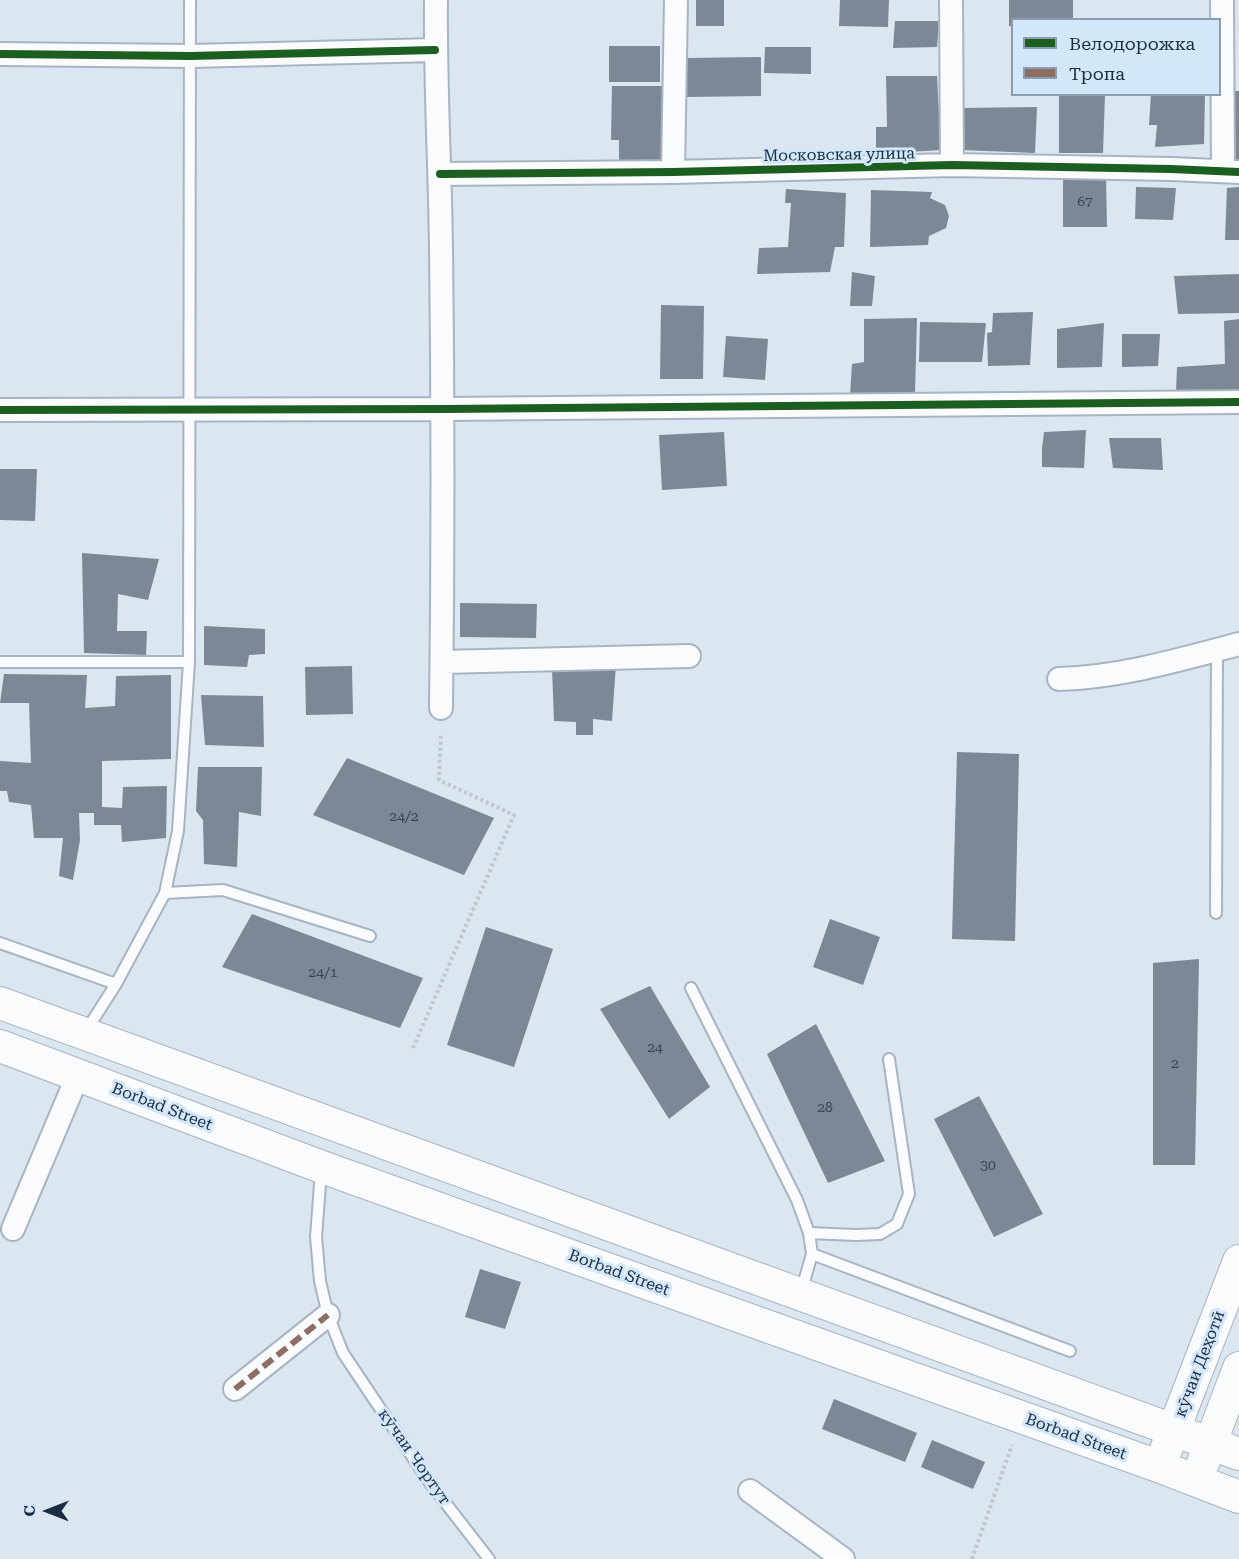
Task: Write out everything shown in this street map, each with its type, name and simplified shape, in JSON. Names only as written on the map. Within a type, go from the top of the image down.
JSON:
[{"type":"main road","points":[[0,1003],[1225,1449]]},
{"type":"main road","name":"Borbad Street","points":[[0,1046],[322,1167],[1239,1497]]},
{"type":"main road","name":"кӯчаи Деҳотӣ","points":[[1158,1466],[1174,1431],[1239,1261]]},
{"type":"main road","points":[[1195,1480],[1225,1449],[1239,1368]]},
{"type":"street","points":[[436,0],[435,50],[440,174],[443,410],[441,708]]},
{"type":"street","points":[[674,172],[676,0]]},
{"type":"street","points":[[951,0],[952,165]]},
{"type":"street","points":[[1222,0],[1231,172]]},
{"type":"street","points":[[0,54],[190,56],[435,50]]},
{"type":"street","name":"Московская улица","points":[[440,174],[674,172],[952,165],[1231,172]]},
{"type":"street","points":[[0,410],[443,410],[1239,402]]},
{"type":"street","points":[[1059,679],[1140,670],[1239,644]]},
{"type":"street","points":[[442,662],[689,656]]},
{"type":"street","points":[[14,1229],[78,1075]]},
{"type":"street","points":[[235,1389],[328,1315]]},
{"type":"street","points":[[750,1491],[843,1559]]},
{"type":"lane","points":[[84,1034],[116,984],[165,893],[178,831],[189,662],[190,0]]},
{"type":"lane","points":[[1216,913],[1217,650]]},
{"type":"lane","points":[[0,662],[189,662]]},
{"type":"lane","points":[[165,893],[223,890],[370,936]]},
{"type":"lane","points":[[0,943],[116,984]]},
{"type":"lane","points":[[691,988],[797,1200],[809,1233],[812,1254],[800,1295]]},
{"type":"lane","points":[[809,1233],[880,1234],[897,1224],[909,1194],[889,1059]]},
{"type":"lane","name":"кӯчаи Чортут","points":[[322,1167],[316,1237],[320,1281],[328,1315],[343,1353],[430,1483],[489,1559]]},
{"type":"lane","points":[[812,1254],[1070,1351]]},
{"type":"path","points":[[413,1048],[514,815],[439,780],[441,708]]},
{"type":"path","points":[[972,1559],[1012,1444]]},
{"type":"building","points":[[696,0],[724,0],[724,26],[696,26]]},
{"type":"building","points":[[840,0],[889,0],[888,27],[839,26]]},
{"type":"building","points":[[1009,0],[1073,0],[1073,18],[1011,18],[1011,26],[1009,26]]},
{"type":"building","points":[[895,21],[939,21],[937,47],[893,48]]},
{"type":"building","points":[[609,46],[660,46],[660,82],[609,82]]},
{"type":"building","points":[[765,47],[811,47],[811,74],[764,73]]},
{"type":"building","points":[[761,57],[761,96],[687,97],[686,58]]},
{"type":"building","points":[[886,76],[937,76],[941,150],[876,154],[876,127],[887,127]]},
{"type":"building","points":[[612,86],[665,86],[664,165],[619,164],[619,140],[611,140]]},
{"type":"building","points":[[1234,91],[1239,91],[1239,163],[1236,163]]},
{"type":"building","points":[[1059,96],[1105,96],[1103,153],[1059,153]]},
{"type":"building","points":[[1151,96],[1205,96],[1204,144],[1155,147],[1157,125],[1149,125]]},
{"type":"building","points":[[1037,107],[1035,153],[961,150],[961,108]]},
{"type":"building","points":[[1106,176],[1107,227],[1063,227],[1063,177]]},
{"type":"building","points":[[1136,187],[1176,188],[1173,220],[1135,219]]},
{"type":"building","points":[[1239,187],[1239,240],[1225,240],[1227,188]]},
{"type":"building","points":[[786,189],[846,193],[844,247],[835,247],[830,272],[757,274],[759,248],[788,247],[791,203],[785,203]]},
{"type":"building","points":[[871,190],[932,192],[930,198],[945,205],[949,216],[946,228],[929,236],[928,245],[870,247]]},
{"type":"building","points":[[852,272],[875,276],[872,306],[850,306]]},
{"type":"building","points":[[1239,274],[1239,313],[1178,314],[1174,276]]},
{"type":"building","points":[[661,305],[704,306],[703,379],[660,379]]},
{"type":"building","points":[[1033,312],[1030,365],[988,366],[987,333],[992,332],[993,313]]},
{"type":"building","points":[[917,318],[915,393],[850,395],[852,364],[864,362],[864,319]]},
{"type":"building","points":[[1239,319],[1239,390],[1176,392],[1177,367],[1225,364],[1224,321]]},
{"type":"building","points":[[920,322],[986,323],[982,362],[919,362]]},
{"type":"building","points":[[1104,323],[1102,367],[1057,368],[1057,329]]},
{"type":"building","points":[[1122,334],[1160,334],[1158,366],[1122,367]]},
{"type":"building","points":[[726,336],[768,339],[765,380],[723,377]]},
{"type":"building","points":[[1086,430],[1084,468],[1042,467],[1044,432]]},
{"type":"building","points":[[724,432],[727,486],[662,490],[659,435]]},
{"type":"building","points":[[1109,438],[1161,438],[1163,470],[1113,468]]},
{"type":"building","points":[[0,469],[37,469],[35,521],[0,520]]},
{"type":"building","points":[[82,553],[159,559],[148,600],[118,594],[117,631],[147,631],[146,655],[84,653]]},
{"type":"building","points":[[460,603],[537,604],[536,638],[460,637]]},
{"type":"building","points":[[204,626],[265,629],[265,654],[249,655],[247,667],[204,665]]},
{"type":"building","points":[[616,664],[612,721],[593,719],[593,735],[576,735],[576,722],[554,721],[552,668]]},
{"type":"building","points":[[352,666],[353,714],[306,715],[305,667]]},
{"type":"building","points":[[4,674],[87,675],[85,708],[115,706],[116,676],[171,675],[171,759],[102,761],[102,807],[122,808],[123,787],[167,786],[166,838],[122,842],[121,825],[94,825],[94,813],[79,813],[80,840],[73,880],[59,876],[63,838],[34,838],[31,805],[9,802],[7,791],[0,791],[0,761],[31,763],[29,703],[0,703]]},
{"type":"building","points":[[201,695],[263,696],[264,747],[205,745]]},
{"type":"building","points":[[957,752],[1019,754],[1015,941],[952,939]]},
{"type":"building","points":[[347,758],[494,818],[464,875],[313,815]]},
{"type":"building","points":[[198,767],[262,767],[261,816],[239,812],[237,867],[204,864],[203,820],[196,811]]},
{"type":"building","points":[[252,914],[423,978],[400,1028],[222,967]]},
{"type":"building","points":[[830,919],[880,937],[863,985],[813,967]]},
{"type":"building","points":[[486,927],[553,949],[514,1067],[447,1045]]},
{"type":"building","points":[[1199,959],[1195,1165],[1153,1165],[1153,963]]},
{"type":"building","points":[[650,986],[710,1087],[669,1119],[600,1009]]},
{"type":"building","points":[[816,1024],[885,1161],[828,1183],[767,1054]]},
{"type":"building","points":[[979,1096],[1043,1214],[994,1237],[934,1119]]},
{"type":"building","points":[[480,1269],[521,1282],[505,1329],[465,1317]]},
{"type":"building","points":[[834,1399],[917,1433],[905,1462],[822,1429]]},
{"type":"building","points":[[932,1440],[985,1462],[973,1489],[921,1467]]},
{"type":"marked path","points":[[235,1389],[328,1315]]},
{"type":"cycle path","points":[[0,54],[190,56],[435,50]]},
{"type":"cycle path","points":[[440,174],[673,172],[952,165],[1239,172]]},
{"type":"cycle path","points":[[0,410],[443,409],[1239,402]]}]
